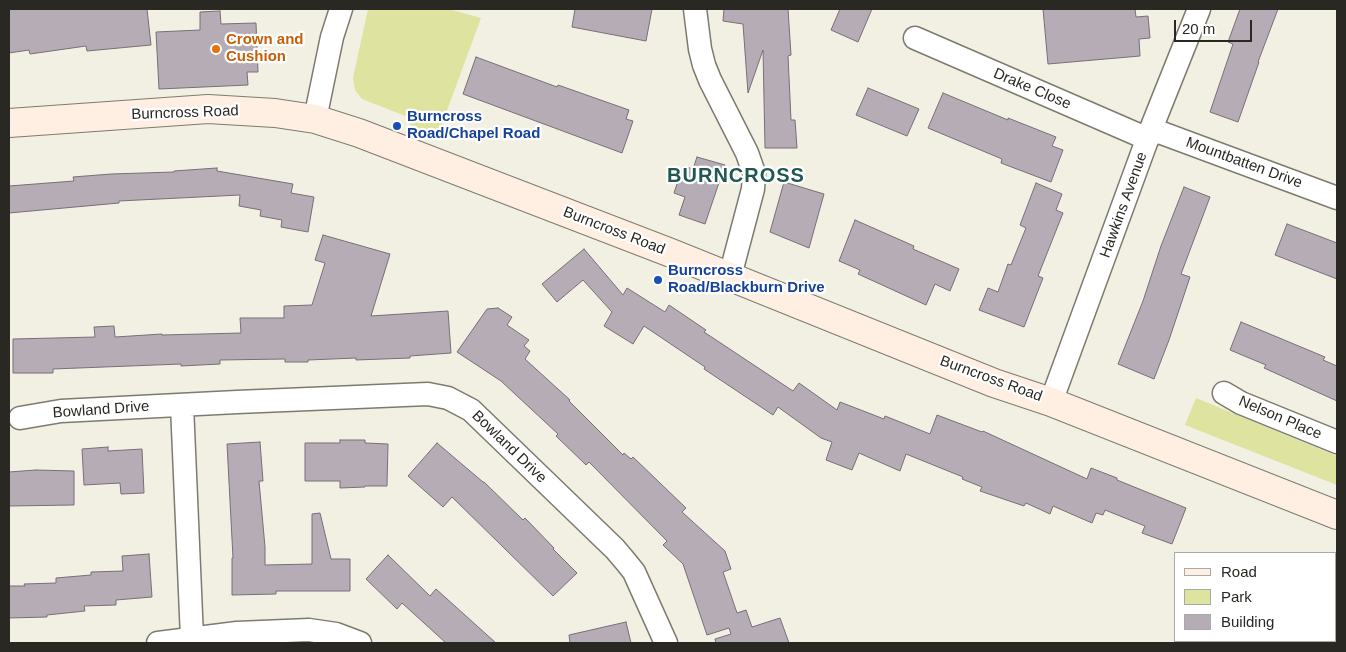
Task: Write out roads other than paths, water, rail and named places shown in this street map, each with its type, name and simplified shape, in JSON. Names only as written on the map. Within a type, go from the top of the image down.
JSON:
[{"type":"main road","name":"Burncross Road","points":[[9,123],[208,109],[275,113],[315,119],[359,133],[730,276],[994,382],[1051,402],[1337,515]]},
{"type":"street","points":[[315,119],[332,37],[341,9]]},
{"type":"street","points":[[695,9],[704,65],[747,153],[754,173],[753,189],[730,276]]},
{"type":"street","name":"Hawkins Avenue","points":[[1051,402],[1150,134],[1199,9]]},
{"type":"street","name":"Drake Close","points":[[915,38],[1150,134]]},
{"type":"street","name":"Mountbatten Drive","points":[[1150,134],[1337,198]]},
{"type":"street","name":"Nelson Place","points":[[1224,393],[1241,403],[1337,442]]},
{"type":"street","name":"Bowland Drive","points":[[20,418],[61,411],[182,404],[428,394],[448,398],[470,410],[615,549],[634,572],[666,643]]},
{"type":"street","points":[[182,404],[192,638]]},
{"type":"street","points":[[158,643],[237,632],[309,630],[336,634],[360,643]]},
{"type":"place","name":"Crown and Cushion","points":[[216,49]]},
{"type":"place","name":"Burncross Road/Chapel Road","points":[[397,126]]},
{"type":"place","name":"Burncross Road/Blackburn Drive","points":[[658,280]]},
{"type":"district","name":"BURNCROSS","points":[[736,176]]}]
